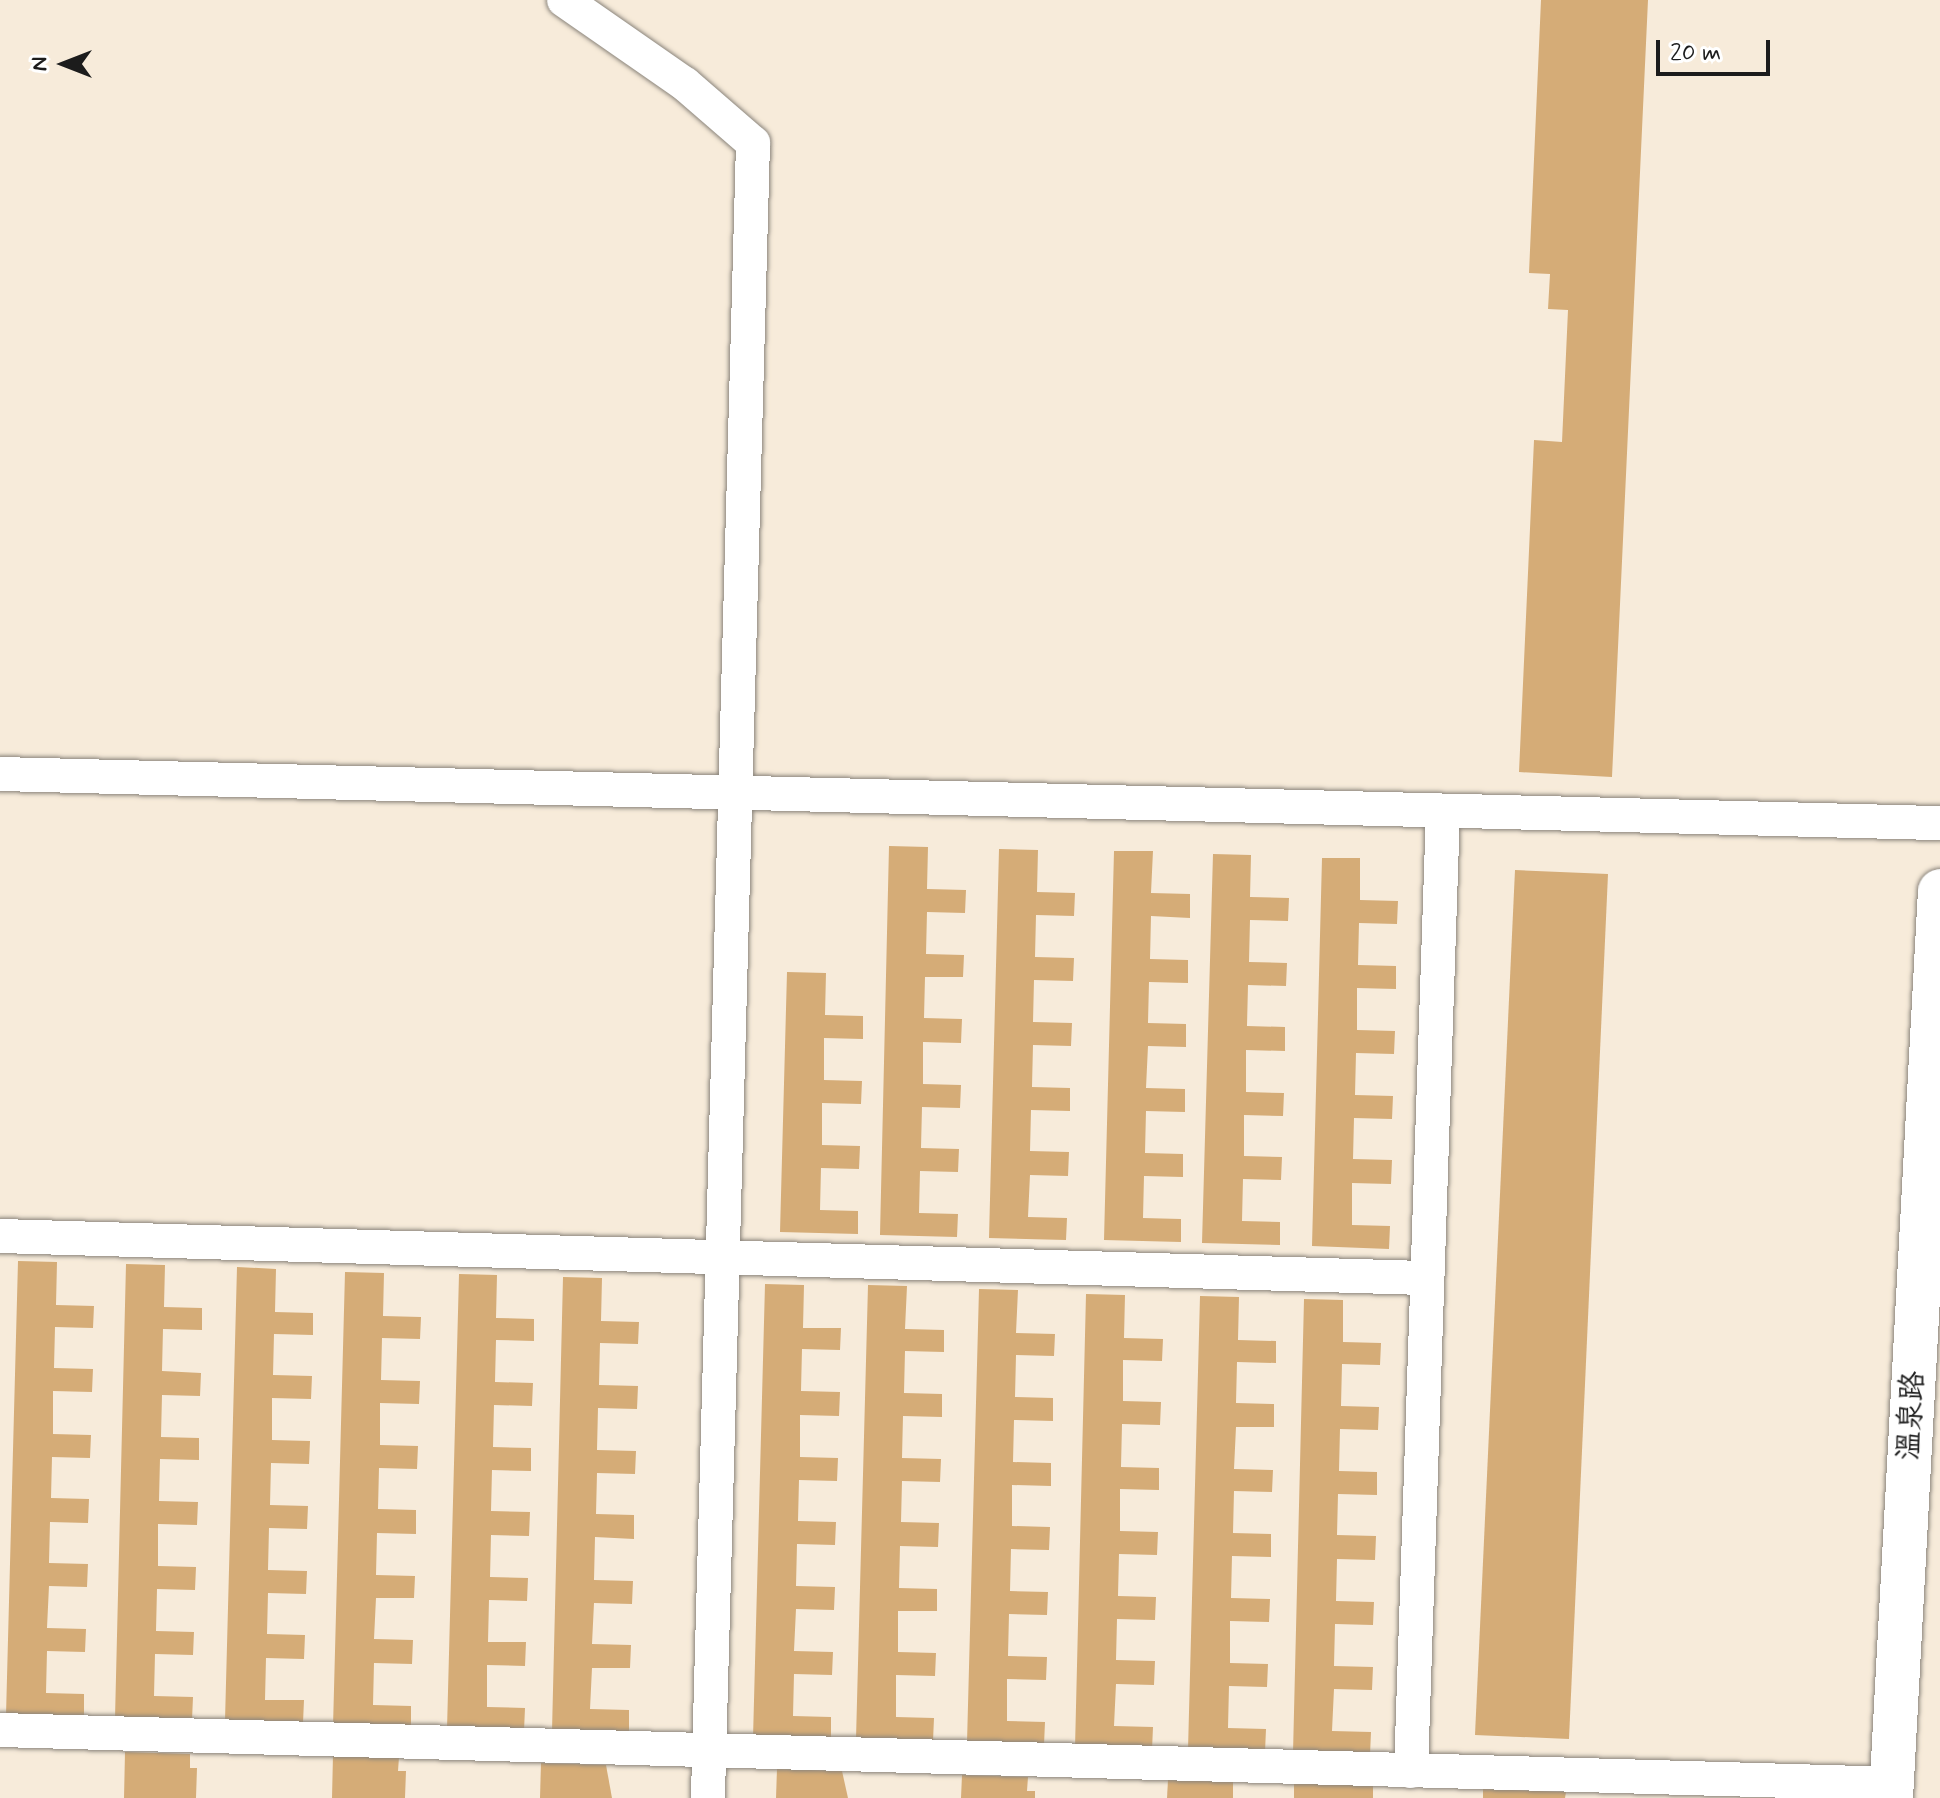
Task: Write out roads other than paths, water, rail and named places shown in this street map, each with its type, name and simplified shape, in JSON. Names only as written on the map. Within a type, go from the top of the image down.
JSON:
[{"type":"main road","name":"温泉路","points":[[1892,1791],[1940,891]]},
{"type":"street","points":[[564,0],[685,84],[753,143],[708,1798]]},
{"type":"street","points":[[0,774],[1443,813],[1940,823]]},
{"type":"street","points":[[1411,1771],[1443,813]]},
{"type":"street","points":[[0,1236],[1427,1278]]},
{"type":"street","points":[[0,1730],[1411,1771],[1892,1791]]}]
